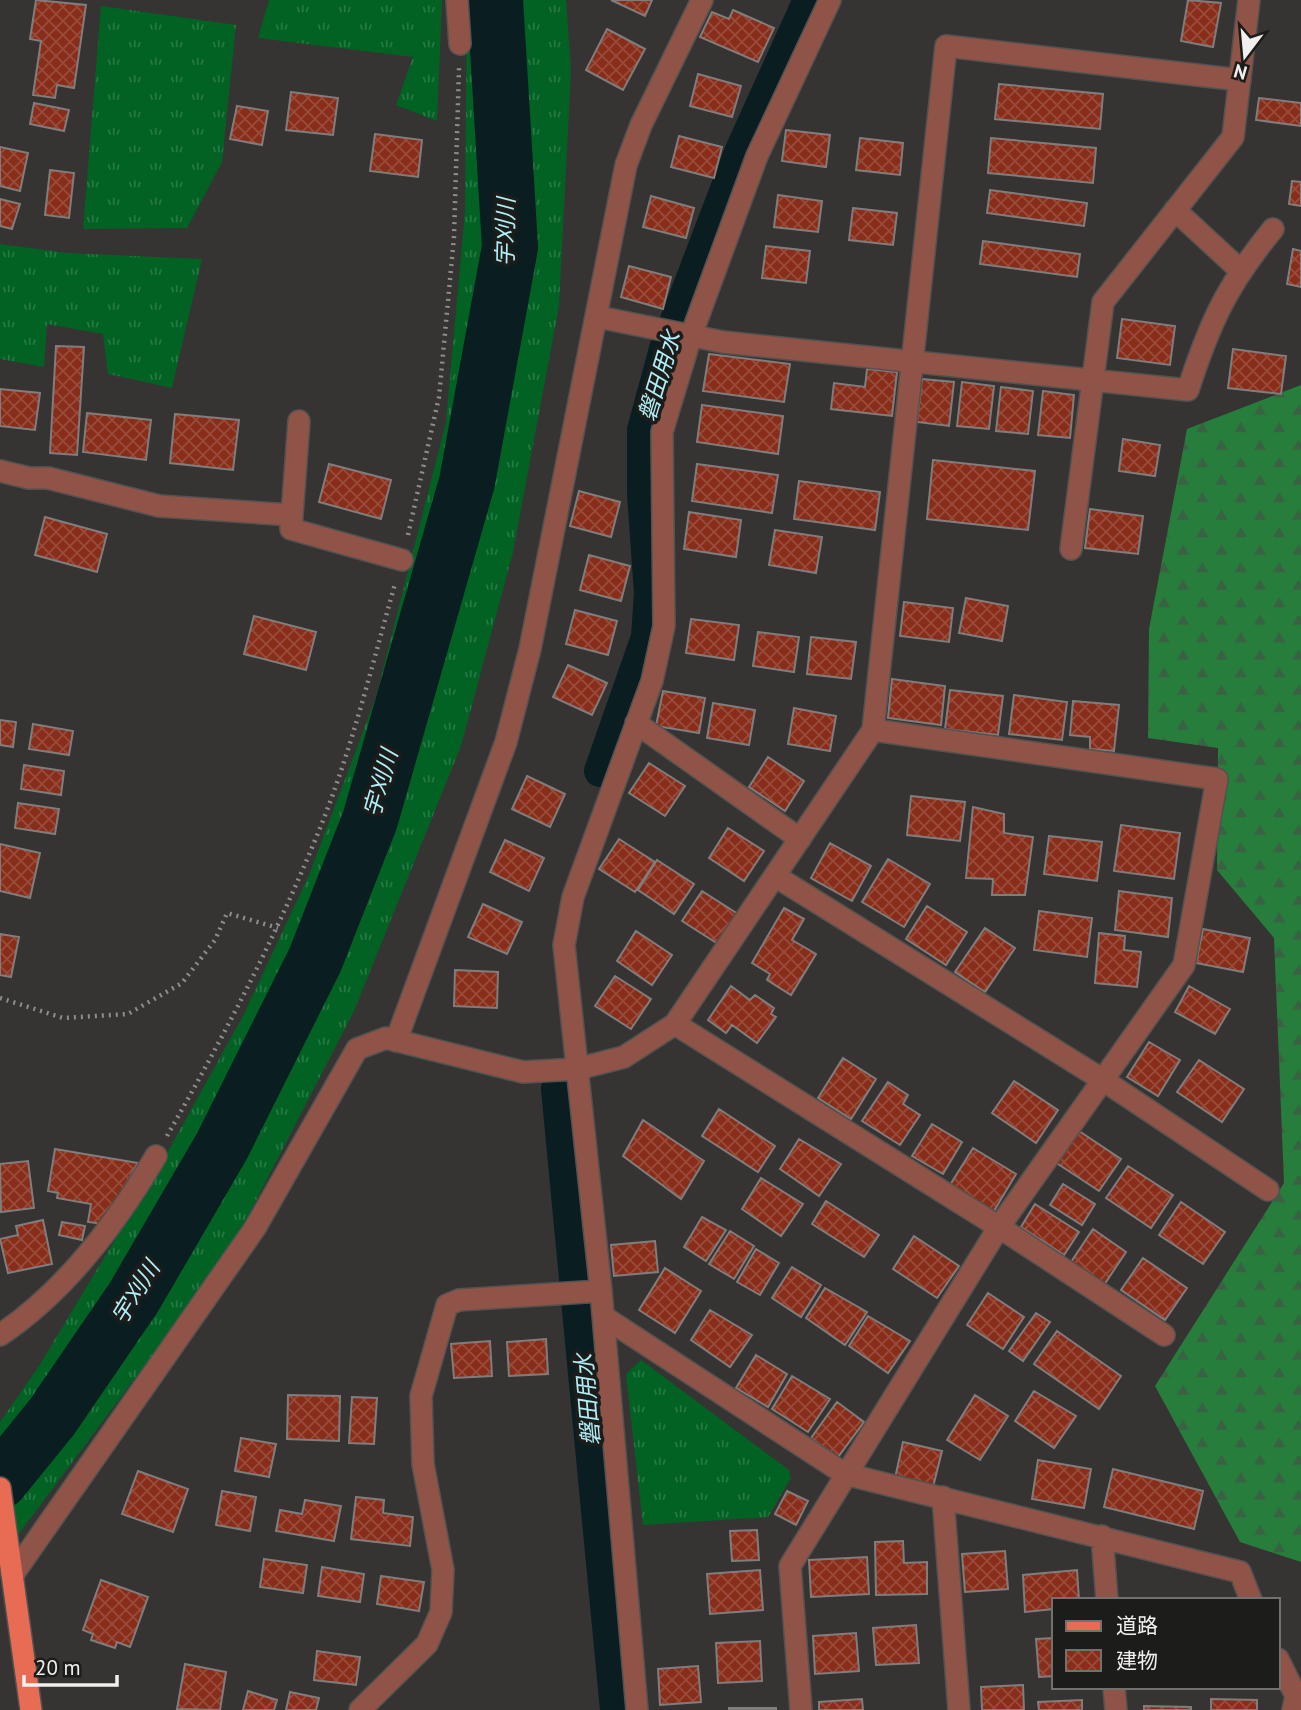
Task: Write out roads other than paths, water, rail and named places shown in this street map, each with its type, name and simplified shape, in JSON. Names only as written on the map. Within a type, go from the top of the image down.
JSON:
[{"type":"main road","points":[[0,1488],[14,1573],[31,1710]]},
{"type":"street","points":[[457,0],[460,44]]},
{"type":"street","points":[[396,1041],[506,743],[530,649],[598,317],[626,165],[642,125],[702,0]]},
{"type":"street","points":[[831,0],[757,156],[691,336],[662,432],[664,626],[652,681],[573,897],[564,945],[578,1069],[585,1292],[604,1317],[845,1474],[1240,1572],[1250,1598]]},
{"type":"street","points":[[1072,549],[1103,302],[1233,137],[1249,0]]},
{"type":"street","points":[[14,1573],[254,1228],[357,1049],[386,1038],[523,1072],[578,1069],[624,1057],[675,1024],[873,730],[946,46],[1240,80]]},
{"type":"street","points":[[1175,210],[1240,270]]},
{"type":"street","points":[[598,317],[691,336],[912,363],[1188,390],[1209,325],[1240,270],[1273,229]]},
{"type":"street","points":[[299,421],[291,529],[402,560]]},
{"type":"street","points":[[0,471],[29,478],[48,478],[159,506],[292,515]]},
{"type":"street","points":[[636,723],[800,839]]},
{"type":"street","points":[[800,1710],[790,1566],[999,1227],[1184,965],[1217,779],[873,730]]},
{"type":"street","points":[[775,876],[1103,1080],[1268,1190]]},
{"type":"street","points":[[675,1024],[999,1227],[1164,1335]]},
{"type":"street","points":[[0,1335],[23,1320],[99,1241],[126,1206],[156,1156]]},
{"type":"street","points":[[359,1710],[381,1700],[428,1644],[441,1612],[443,1570],[422,1464],[421,1396],[447,1305],[459,1300],[585,1292]]},
{"type":"street","points":[[604,1317],[636,1710]]},
{"type":"street","points":[[943,1497],[959,1710]]},
{"type":"street","points":[[1102,1536],[1107,1598]]},
{"type":"street","points":[[1280,1663],[1296,1696],[1293,1710]]},
{"type":"street","points":[[1114,1689],[1116,1710]]},
{"type":"waterway","name":"宇刈川","points":[[0,1481],[52,1417],[134,1297],[222,1146],[315,960],[370,820],[467,482],[510,247],[495,0]]},
{"type":"waterway","name":"磐田用水","points":[[600,771],[647,637],[650,593],[643,494],[643,430],[665,349],[741,150],[809,0]]},
{"type":"waterway","name":"磐田用水","points":[[557,1089],[616,1710]]}]
